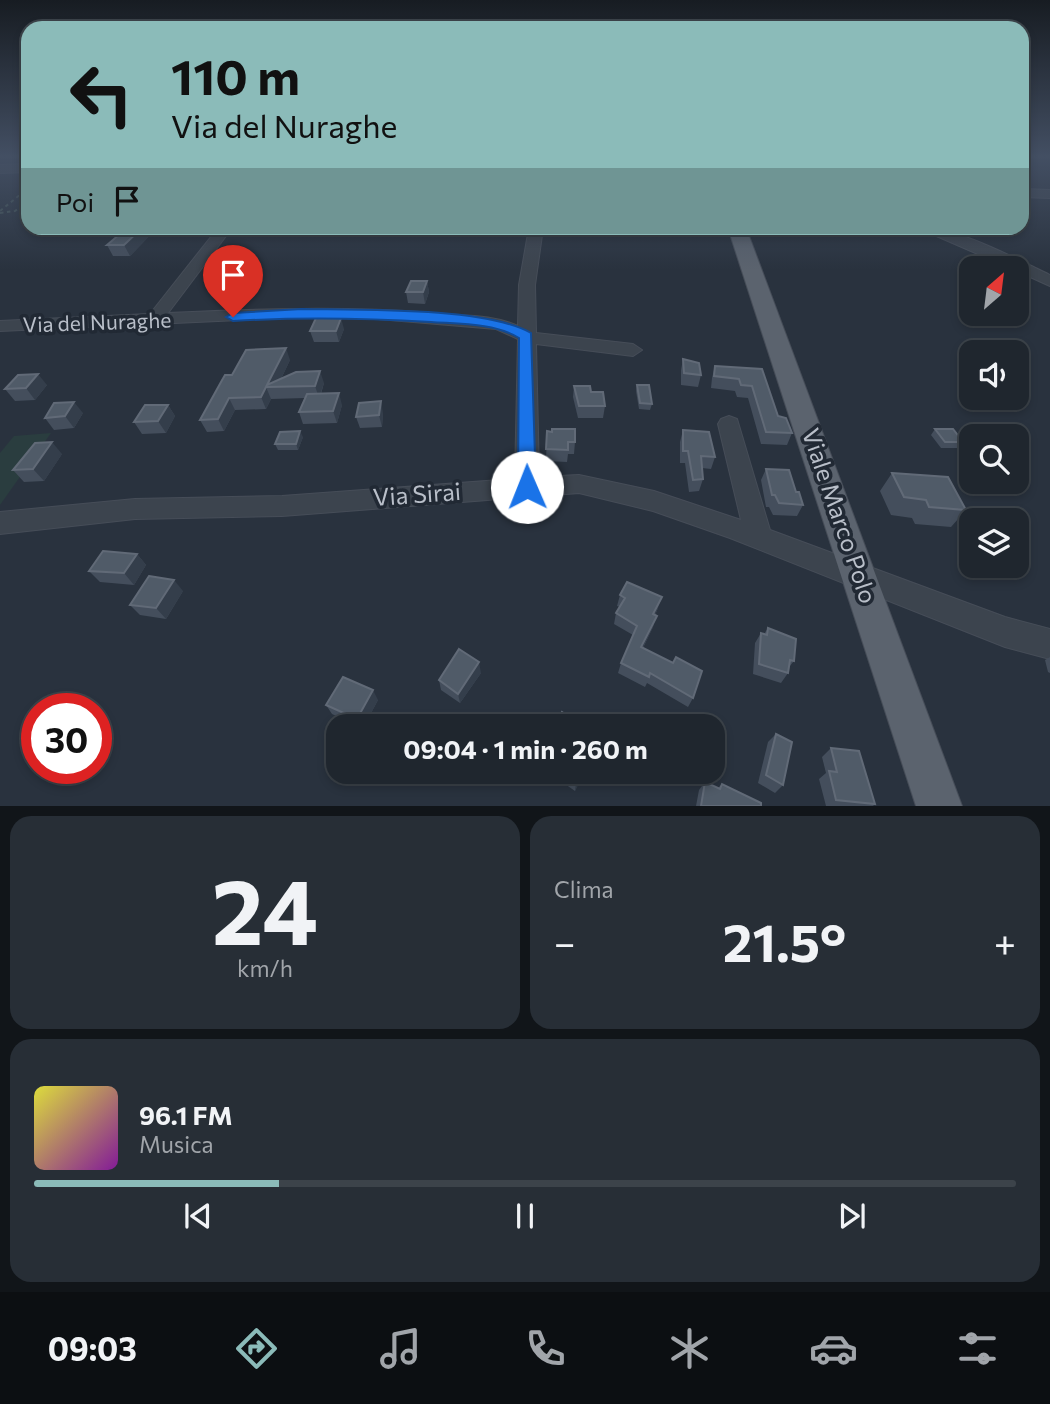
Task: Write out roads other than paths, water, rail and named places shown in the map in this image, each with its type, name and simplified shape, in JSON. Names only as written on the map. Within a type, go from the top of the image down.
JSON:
[{"type":"main road","name":"Viale Marco Polo","points":[[739,235],[939,806]]},
{"type":"street","points":[[154,320],[220,235]]},
{"type":"street","points":[[527,487],[527,285],[535,235]]},
{"type":"street","points":[[943,235],[993,254],[1050,281]]},
{"type":"street","name":"Via del Nuraghe","points":[[0,326],[302,313],[378,314],[499,324],[526,336],[633,350]]},
{"type":"street","points":[[729,424],[759,538]]},
{"type":"street","name":"Via Sirai","points":[[0,523],[135,509],[282,506],[579,484],[654,501],[1005,632],[1050,644]]}]
